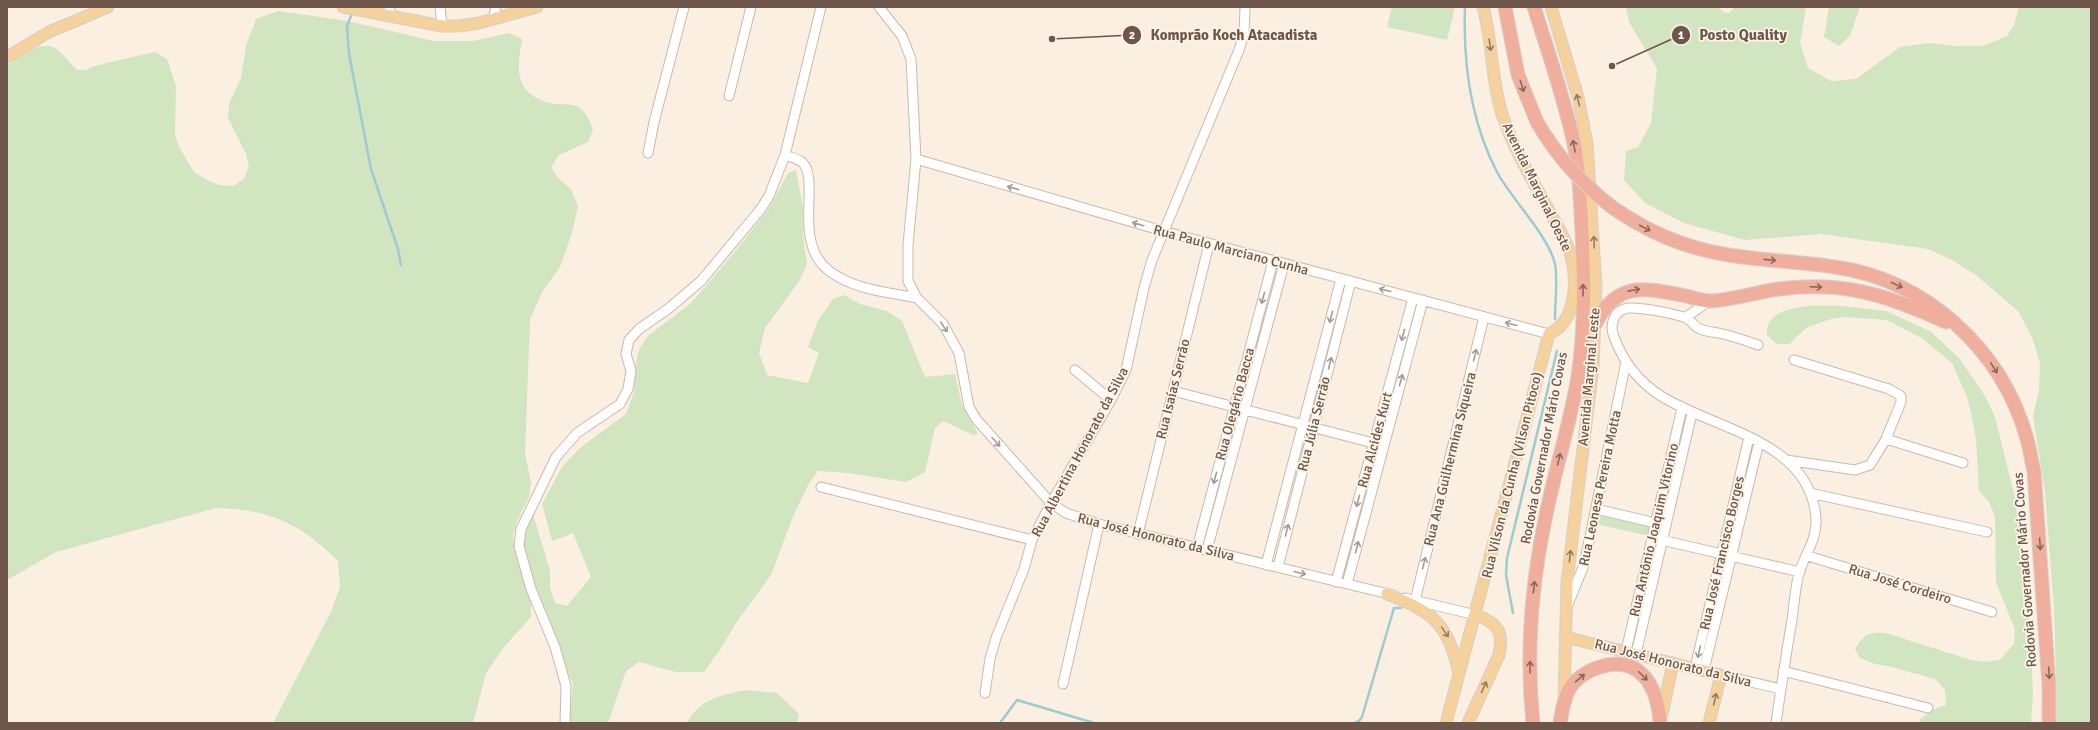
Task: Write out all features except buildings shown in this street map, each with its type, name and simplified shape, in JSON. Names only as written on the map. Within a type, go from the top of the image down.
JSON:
[{"type":"highway","name":"Rodovia Governador Mário Covas","points":[[1505,7],[1518,75],[1537,122],[1551,146],[1570,169],[1612,208],[1648,230],[1677,242],[1703,250],[1744,258],[1834,266],[1873,275],[1919,295],[1962,329],[1978,346],[2002,381],[2027,438],[2034,471],[2038,505],[2049,686],[2049,723]]},
{"type":"highway","name":"Rodovia Governador Mário Covas","points":[[1533,723],[1530,690],[1530,629],[1536,571],[1545,520],[1578,377],[1583,315],[1583,275],[1579,184],[1574,144],[1563,101],[1534,7]]},
{"type":"highway","points":[[1596,323],[1600,314],[1611,302],[1620,294],[1632,290],[1648,288],[1709,301],[1800,287],[1845,288],[1878,294],[1907,304],[1962,329]]},
{"type":"highway","points":[[1560,723],[1564,703],[1571,687],[1581,676],[1594,668],[1608,664],[1625,665],[1641,673],[1649,682],[1659,707],[1660,723]]},
{"type":"main road","points":[[7,57],[49,32],[108,7]]},
{"type":"main road","points":[[343,7],[390,11],[442,26],[459,26],[494,19],[537,7]]},
{"type":"main road","name":"Avenida Marginal Oeste","points":[[1483,7],[1497,95],[1503,116],[1523,163],[1560,231],[1570,254],[1573,269],[1570,311],[1565,322],[1557,330],[1549,334]]},
{"type":"main road","name":"Avenida Marginal Leste","points":[[1551,7],[1578,97],[1587,143],[1596,323],[1593,366],[1570,552],[1565,612],[1564,703]]},
{"type":"main road","name":"Rua Vilson da Cunha (Vilson Pitoco)","points":[[1446,723],[1476,615],[1549,334]]},
{"type":"main road","points":[[1387,594],[1415,604],[1446,632],[1455,653],[1460,675]]},
{"type":"main road","points":[[1468,723],[1499,655],[1501,646],[1497,628],[1492,622],[1476,615]]},
{"type":"main road","name":"Rua José Honorato da Silva","points":[[1565,637],[1721,674]]},
{"type":"main road","points":[[1608,664],[1655,658]]},
{"type":"main road","points":[[1660,723],[1673,663]]},
{"type":"main road","points":[[1709,723],[1721,674]]},
{"type":"street","points":[[440,7],[442,26]]},
{"type":"street","points":[[494,19],[496,7]]},
{"type":"street","points":[[648,153],[654,122],[684,7]]},
{"type":"street","points":[[728,96],[751,7]]},
{"type":"street","points":[[565,723],[566,686],[555,647],[531,589],[519,546],[521,530],[556,457],[577,433],[620,404],[628,389],[630,371],[626,354],[629,340],[639,329],[668,309],[706,275],[760,210],[769,196],[785,155],[821,7]]},
{"type":"street","name":"Rua José Honorato da Silva","points":[[879,7],[902,36],[910,60],[916,160],[907,271],[910,289],[917,298],[937,316],[959,353],[969,407],[976,420],[1051,503],[1066,513],[1099,524],[1138,534],[1387,594]]},
{"type":"street","name":"Rua Albertina Honorato da Silva","points":[[985,693],[990,659],[996,638],[1024,569],[1032,540],[1051,503],[1111,400],[1126,370],[1144,288],[1163,232],[1239,50],[1244,34],[1245,7]]},
{"type":"street","points":[[785,155],[802,162],[809,176],[807,222],[813,250],[828,270],[855,285],[917,298]]},
{"type":"street","name":"Rua Paulo Marciano Cunha","points":[[916,160],[1163,232],[1549,334]]},
{"type":"street","name":"Rua Isaías Serrão","points":[[1138,534],[1209,244]]},
{"type":"street","name":"Rua Olegário Bacca","points":[[1197,548],[1273,261]]},
{"type":"street","name":"Rua Olegário Bacca","points":[[1207,550],[1284,264]]},
{"type":"street","name":"Rua Júlia Serrão","points":[[1266,565],[1341,279]]},
{"type":"street","name":"Rua Júlia Serrão","points":[[1278,567],[1351,281]]},
{"type":"street","name":"Rua Alcides Kurt","points":[[1336,582],[1413,298]]},
{"type":"street","name":"Rua Alcides Kurt","points":[[1347,584],[1423,300]]},
{"type":"street","points":[[1686,317],[1709,301]]},
{"type":"street","points":[[1758,345],[1698,328],[1686,317],[1636,309],[1622,310],[1615,315],[1612,333],[1626,362],[1647,386],[1682,408],[1759,442],[1786,460],[1796,469],[1810,493],[1816,518],[1816,530],[1808,556],[1800,572],[1776,723]]},
{"type":"street","name":"Rua Ana Guilhermina Siqueira","points":[[1415,604],[1484,317]]},
{"type":"street","points":[[1786,460],[1847,470],[1862,469],[1870,465],[1886,439],[1902,402],[1900,396],[1866,381],[1794,360]]},
{"type":"street","name":"Rua Leonesa Pereira Motta","points":[[1565,612],[1577,586],[1584,565],[1626,362]]},
{"type":"street","points":[[1074,370],[1111,400]]},
{"type":"street","points":[[1173,392],[1313,428],[1374,440],[1386,440]]},
{"type":"street","name":"Rua Antônio Joaquim Vitorino","points":[[1631,653],[1652,538],[1682,408]]},
{"type":"street","name":"Rua Antônio Joaquim Vitorino","points":[[1631,653],[1662,540],[1692,413]]},
{"type":"street","name":"Rua José Francisco Borges","points":[[1699,669],[1722,554],[1749,437]]},
{"type":"street","points":[[1886,439],[1963,463]]},
{"type":"street","name":"Rua José Francisco Borges","points":[[1699,669],[1732,556],[1759,442]]},
{"type":"street","points":[[821,487],[1032,540]]},
{"type":"street","points":[[1286,489],[1297,492]]},
{"type":"street","points":[[1810,493],[1986,532]]},
{"type":"street","points":[[1596,509],[1656,523]]},
{"type":"street","points":[[1063,684],[1099,524]]},
{"type":"street","points":[[1652,538],[1800,572]]},
{"type":"street","name":"Rua José Cordeiro","points":[[1808,556],[1992,612]]},
{"type":"street","points":[[1415,604],[1430,604],[1476,615]]},
{"type":"street","points":[[1784,671],[1928,708]]},
{"type":"street","name":"Rua José Honorato da Silva","points":[[1721,674],[1781,689]]},
{"type":"green space","points":[[1392,7],[1455,7],[1447,40],[1387,27]]},
{"type":"green space","points":[[1626,7],[1718,7],[1724,12],[1729,13],[1735,7],[1806,7],[1800,43],[1808,68],[1831,81],[1856,79],[1900,47],[1928,43],[1956,46],[1983,46],[2007,36],[2014,25],[2019,7],[2091,7],[2091,723],[2056,723],[2057,706],[2054,609],[2045,492],[2033,416],[2039,390],[2040,363],[2032,337],[2018,311],[1976,275],[1952,260],[1928,249],[1821,234],[1745,240],[1684,223],[1645,203],[1624,180],[1626,151],[1638,147],[1651,123],[1657,69],[1629,22]]},
{"type":"green space","points":[[1829,7],[1860,7],[1850,36],[1839,46],[1824,37]]},
{"type":"green space","points":[[278,11],[348,21],[434,41],[473,41],[509,33],[522,39],[519,61],[520,78],[529,93],[550,103],[578,107],[589,120],[593,130],[588,142],[559,155],[551,167],[558,178],[571,189],[578,206],[572,233],[560,267],[542,292],[530,319],[525,454],[531,482],[529,497],[517,521],[513,535],[514,548],[531,604],[531,617],[504,647],[486,673],[473,723],[273,723],[331,612],[340,587],[338,561],[311,537],[297,528],[268,515],[235,509],[216,508],[56,552],[7,580],[7,65],[31,50],[45,46],[58,50],[77,70],[85,70],[98,65],[155,52],[167,59],[176,86],[175,134],[179,147],[194,172],[219,185],[233,186],[244,179],[249,166],[246,154],[228,118],[229,104],[241,78],[246,46],[256,19]]},
{"type":"green space","points":[[796,170],[803,208],[803,237],[807,264],[800,280],[765,328],[759,353],[767,375],[808,383],[819,353],[808,347],[818,321],[833,299],[844,295],[860,304],[887,311],[902,321],[925,377],[955,374],[962,405],[978,434],[973,435],[943,421],[935,428],[925,472],[906,482],[848,473],[818,471],[809,483],[792,519],[771,575],[736,623],[704,672],[676,672],[639,662],[626,671],[608,723],[569,723],[573,684],[532,586],[523,540],[533,514],[550,571],[550,587],[555,603],[567,606],[591,577],[573,533],[552,541],[542,504],[562,467],[581,447],[626,414],[634,392],[635,368],[639,349],[649,335],[690,304],[734,253],[769,208],[788,173]]},
{"type":"green space","points":[[1809,306],[1843,306],[1886,311],[1930,331],[1959,358],[1985,396],[1995,417],[2015,498],[2030,621],[2033,695],[2031,723],[1920,723],[1920,719],[1932,710],[1946,705],[1945,690],[1935,679],[1888,666],[1875,664],[1860,658],[1855,649],[1865,636],[1873,633],[1882,633],[1971,660],[1984,662],[2000,660],[2014,644],[2015,630],[1996,582],[1995,516],[1989,502],[1979,491],[1976,439],[1971,412],[1967,397],[1952,363],[1923,339],[1887,320],[1845,317],[1831,319],[1808,327],[1790,344],[1777,344],[1767,335],[1769,324],[1775,316],[1784,311]]},
{"type":"green space","points":[[1599,513],[1651,526],[1649,536],[1596,524]]},
{"type":"green space","points":[[746,690],[777,693],[799,714],[797,723],[687,723],[698,708],[712,699]]},
{"type":"waterway","points":[[1465,7],[1467,71],[1475,113],[1488,153],[1497,172],[1511,194],[1538,230],[1551,253],[1555,264],[1556,277],[1555,319]]},
{"type":"waterway","points":[[351,16],[347,26],[349,54],[371,169],[398,249],[401,265]]},
{"type":"waterway","points":[[1513,613],[1506,575],[1507,558],[1557,351]]},
{"type":"waterway","points":[[1354,723],[1359,721],[1362,717],[1394,608],[1401,608]]},
{"type":"waterway","points":[[1000,723],[1017,700],[1094,723]]},
{"type":"place","name":"Komprão Koch Atacadista","points":[[1052,39]]},
{"type":"place","name":"Posto Quality","points":[[1612,66]]}]
